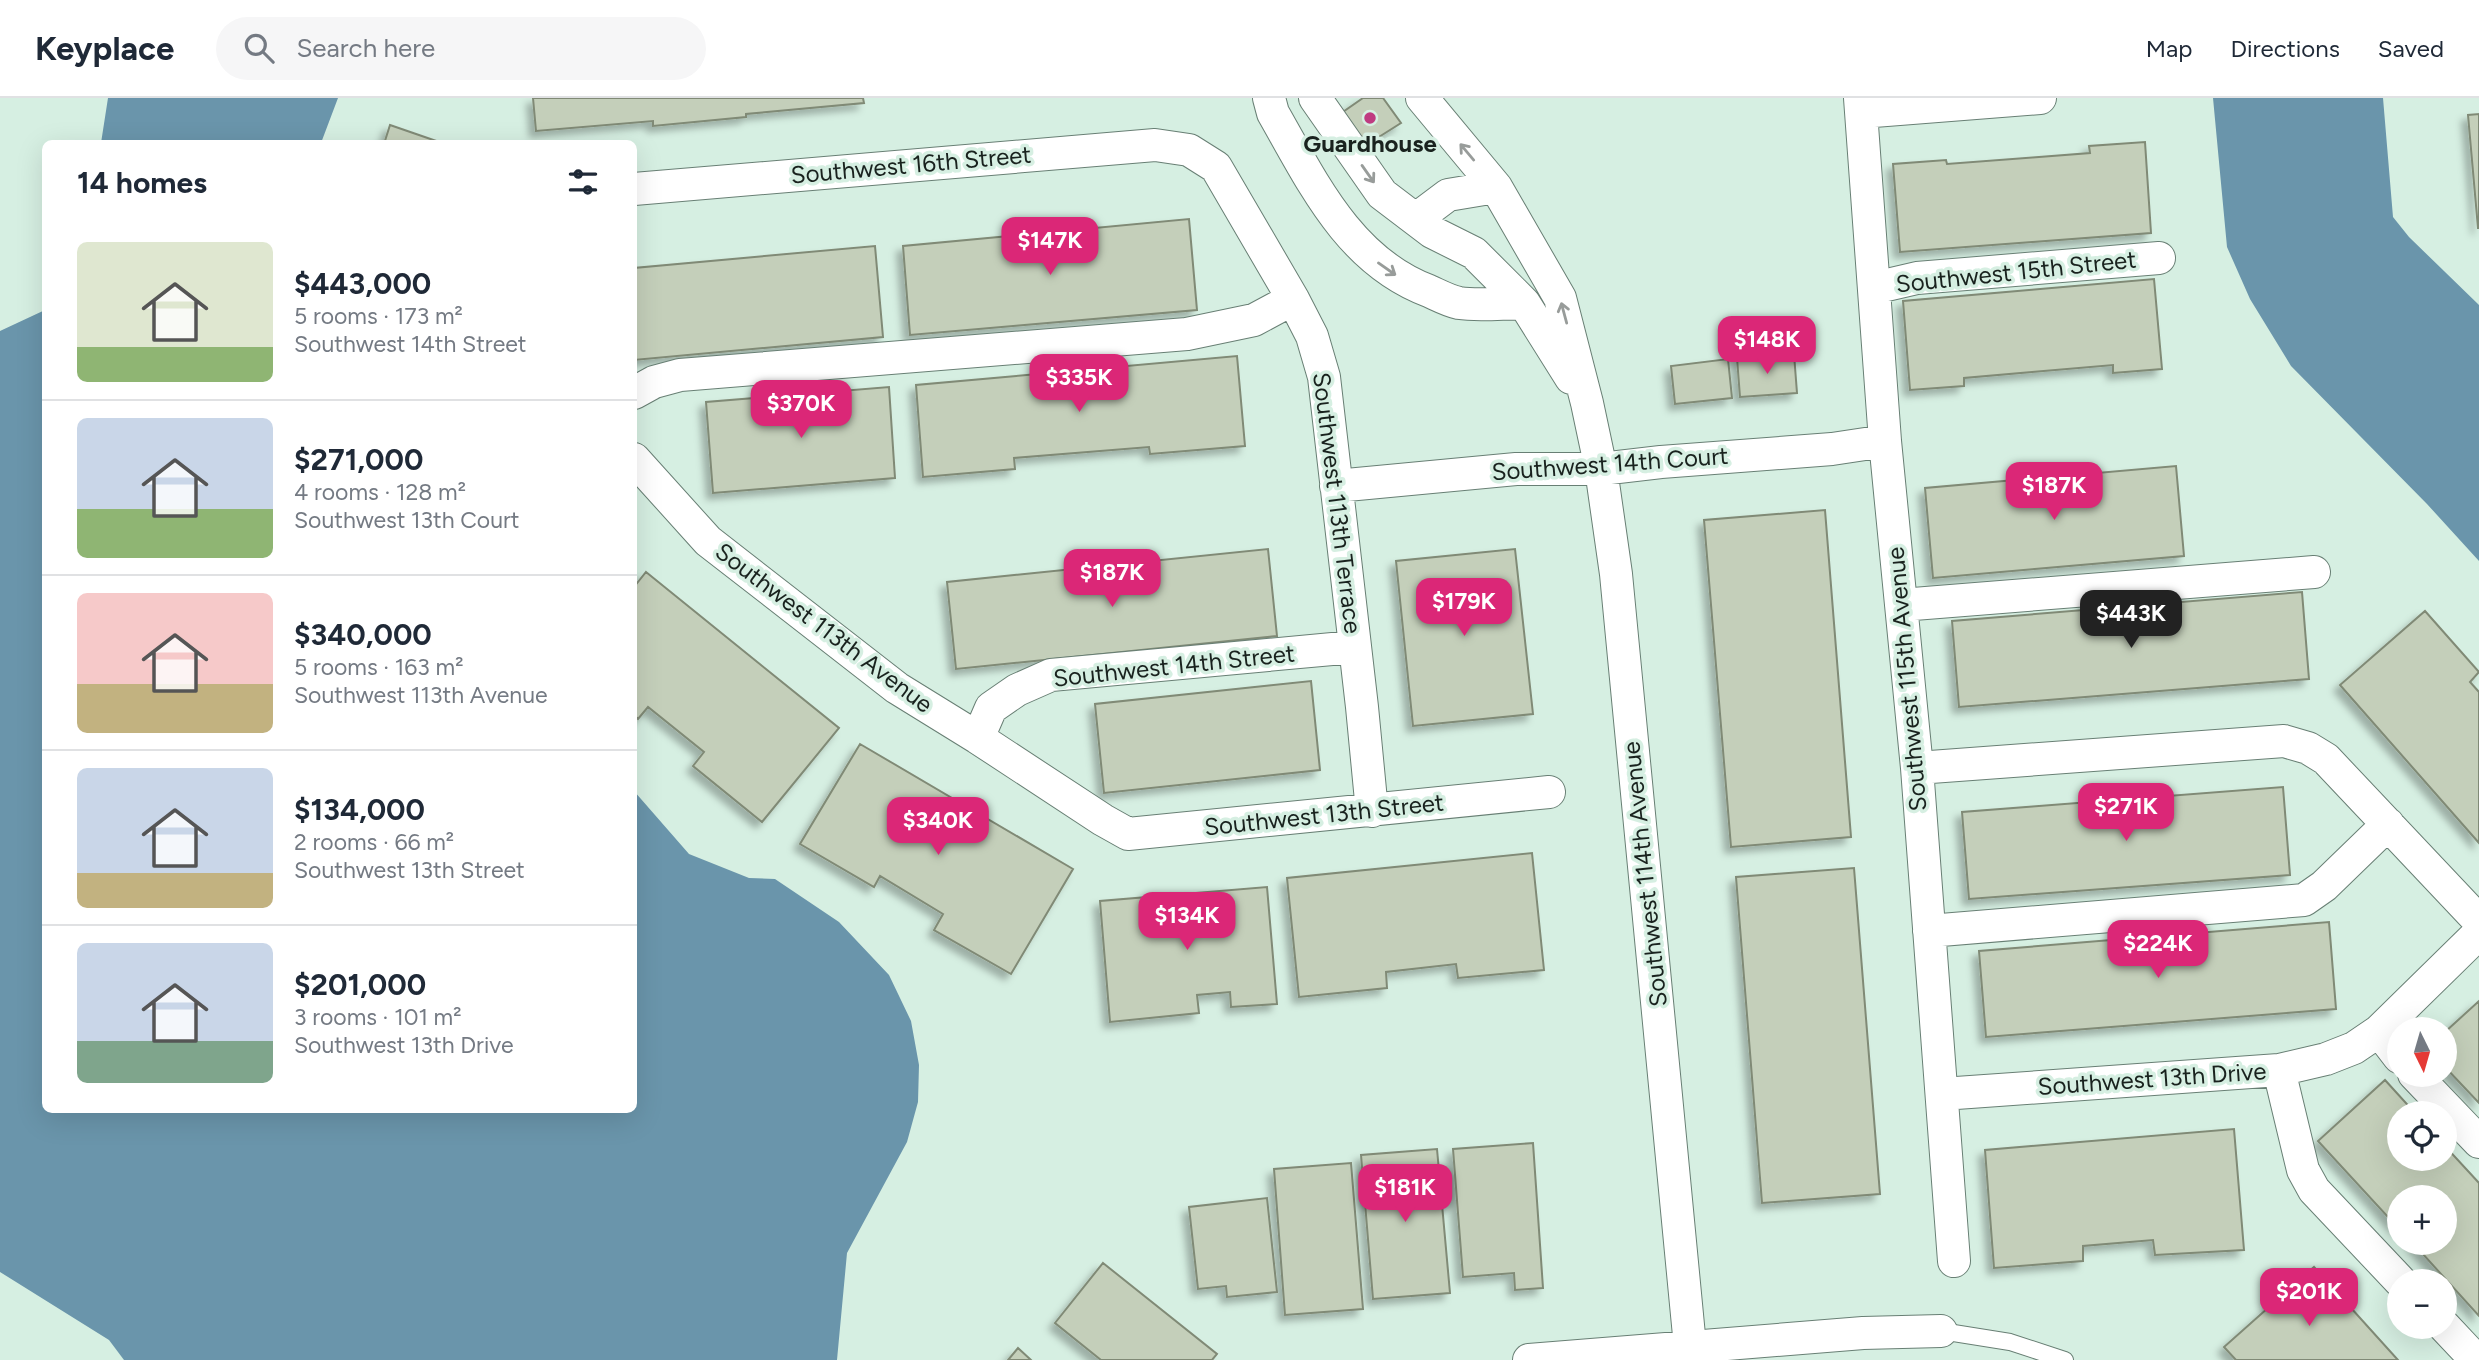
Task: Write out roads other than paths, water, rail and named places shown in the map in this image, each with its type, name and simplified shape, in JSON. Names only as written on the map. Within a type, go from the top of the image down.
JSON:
[{"type":"street","points":[[1269,98],[1273,113],[1321,194],[1339,222],[1369,257],[1406,283],[1458,303],[1524,303]]},
{"type":"street","points":[[1315,98],[1382,194],[1432,232],[1474,253],[1524,303],[1587,402]]},
{"type":"street","name":"Southwest 114th Avenue","points":[[1422,98],[1496,187],[1560,298],[1587,402],[1601,469],[1616,574],[1690,1346]]},
{"type":"street","points":[[1860,105],[2040,98]]},
{"type":"street","name":"Southwest 115th Avenue","points":[[1860,105],[1885,441],[1917,768],[1954,1261]]},
{"type":"street","name":"Southwest 16th Street","points":[[637,189],[1156,145],[1189,150]]},
{"type":"street","name":"Southwest 113th Terrace","points":[[1189,150],[1216,167],[1293,299],[1312,336],[1324,377],[1372,811]]},
{"type":"street","points":[[1416,219],[1448,195],[1496,187]]},
{"type":"street","name":"Southwest 15th Street","points":[[1874,288],[1917,278],[2159,258]]},
{"type":"street","points":[[637,391],[654,382],[680,376],[1187,334],[1254,320],[1293,299]]},
{"type":"street","name":"Southwest 14th Court","points":[[1336,486],[1516,469],[1601,469],[1832,449],[1885,441]]},
{"type":"street","name":"Southwest 113th Avenue","points":[[637,462],[708,541],[897,688],[1103,820]]},
{"type":"street","points":[[1901,606],[2314,572]]},
{"type":"street","name":"Southwest 14th Street","points":[[978,738],[991,708],[1017,690],[1051,675],[1354,647]]},
{"type":"street","points":[[1917,768],[2284,741],[2308,748],[2326,759],[2479,921]]},
{"type":"street","name":"Southwest 13th Street","points":[[1103,820],[1128,834],[1549,792]]},
{"type":"street","points":[[1928,931],[2304,900],[2324,887],[2389,824]]},
{"type":"street","points":[[2279,1070],[2326,1059],[2354,1048],[2379,1031],[2479,933]]},
{"type":"street","points":[[2379,1031],[2387,1041]]},
{"type":"street","name":"Southwest 13th Drive","points":[[1942,1094],[2279,1070],[2303,1170],[2314,1190],[2389,1269]]},
{"type":"street","points":[[2426,1087],[2479,1142]]},
{"type":"street","points":[[1529,1360],[1863,1333],[1941,1331]]},
{"type":"street","points":[[2456,1339],[2476,1360]]},
{"type":"lane","points":[[1941,1331],[2010,1342],[2065,1360]]},
{"type":"water","points":[[108,98],[338,98],[322,140],[101,140]]},
{"type":"water","points":[[2213,98],[2383,98],[2393,217],[2409,237],[2479,305],[2479,561],[2427,504],[2291,366],[2250,299],[2227,247]]},
{"type":"water","points":[[42,311],[42,1113],[637,1113],[637,794],[689,854],[749,878],[775,879],[839,922],[889,975],[911,1021],[919,1065],[918,1102],[907,1142],[847,1253],[837,1360],[124,1360],[109,1340],[0,1272],[0,331]]},
{"type":"place","name":"Guardhouse","points":[[1370,118]]}]
